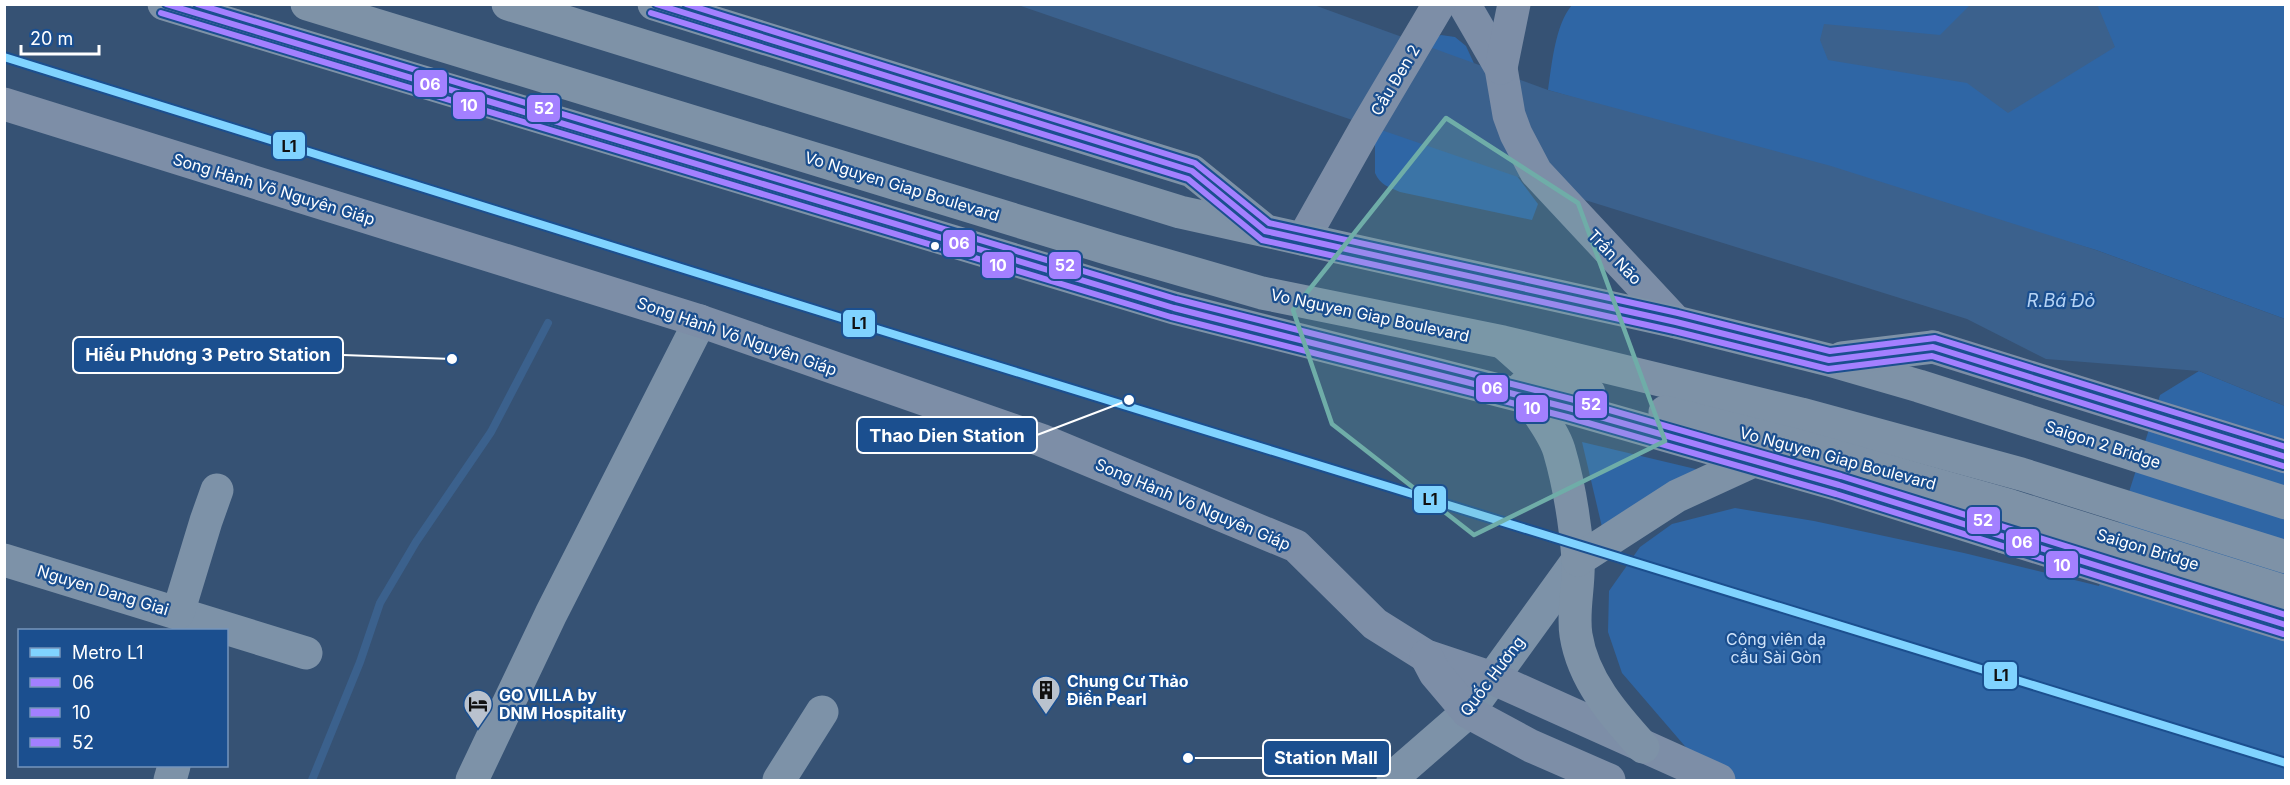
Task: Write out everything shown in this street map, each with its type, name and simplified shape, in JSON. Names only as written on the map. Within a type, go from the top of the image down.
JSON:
[{"type":"highway","name":"Vo Nguyen Giap Boulevard","points":[[164,4],[1163,304],[1580,411],[1754,461],[2007,521]]},
{"type":"highway","name":"Vo Nguyen Giap Boulevard","points":[[307,4],[1113,250],[1262,293],[1503,342],[1801,414],[2021,474]]},
{"type":"highway","points":[[508,4],[1180,212],[1676,322],[1829,360],[1933,346]]},
{"type":"highway","points":[[654,4],[1192,171],[1265,231]]},
{"type":"highway","name":"Vo Nguyen Giap Boulevard","points":[[1503,342],[1549,383],[1791,444],[2007,521]]},
{"type":"highway","points":[[1503,342],[1528,399],[1558,448],[1569,495],[1578,560],[1575,593],[1576,635],[1587,670],[1611,711],[1643,747]]},
{"type":"highway","name":"Saigon 2 Bridge","points":[[1829,360],[1919,386],[2286,503]]},
{"type":"highway","points":[[1578,560],[1677,496],[1791,444]]},
{"type":"highway","name":"Saigon Bridge","points":[[2021,474],[2286,557]]},
{"type":"highway","name":"Saigon Bridge","points":[[2007,521],[2286,592]]},
{"type":"main road","points":[[1464,4],[1501,68]]},
{"type":"main road","points":[[1501,68],[1514,4]]},
{"type":"main road","name":"Cầu Đen 2","points":[[1303,239],[1432,17]]},
{"type":"main road","name":"Trần Não","points":[[1501,68],[1509,114],[1516,134],[1536,172],[1676,322]]},
{"type":"main road","name":"Song Hành Võ Nguyên Giáp","points":[[4,104],[700,321],[1041,440],[1296,546],[1375,624],[1426,656],[1492,678],[1719,780]]},
{"type":"main road","points":[[1933,346],[2286,457]]},
{"type":"main road","name":"Saigon Bridge","points":[[2007,521],[2286,625]]},
{"type":"main road","name":"Song Hành Võ Nguyên Giáp","points":[[1426,656],[1435,673],[1468,712],[1531,746],[1609,780]]},
{"type":"street","points":[[472,780],[551,614],[700,321]]},
{"type":"street","points":[[178,613],[217,490]]},
{"type":"street","name":"Nguyen Dang Giai","points":[[4,560],[178,613],[219,628]]},
{"type":"street","name":"Quốc Hương","points":[[1392,780],[1468,712],[1578,560]]},
{"type":"street","name":"Nguyen Dang Giai","points":[[228,631],[306,653]]},
{"type":"street","points":[[779,780],[822,712]]},
{"type":"highlighted area","points":[[1446,118],[1578,203],[1665,441],[1474,535],[1332,424],[1293,310]]},
{"type":"green space","points":[[1572,5],[2285,5],[2285,319],[2096,250],[1548,90],[1558,34],[1566,13]]},
{"type":"green space","points":[[1441,35],[1455,37],[1466,46],[1514,172],[1538,204],[1532,220],[1400,192],[1382,183],[1375,173],[1375,138],[1435,38]]},
{"type":"green space","name":"Công viên dạ cầu Sài Gòn","points":[[2199,371],[2285,406],[2285,780],[1734,780],[1702,766],[1622,673],[1608,632],[1609,591],[1640,547],[1672,524],[1735,508],[1814,521],[1964,553],[2099,586],[2160,395]]},
{"type":"green space","points":[[1582,442],[1704,471],[1602,527]]},
{"type":"water","points":[[2097,4],[2115,47],[2008,113],[1967,83],[1828,60],[1820,40],[1824,24],[1940,35],[1970,5]]},
{"type":"water","name":"R.Bá Đỏ","points":[[1018,5],[1314,5],[1548,90],[1831,166],[2096,250],[2285,319],[2285,406],[2199,371],[2046,359],[1967,319],[1585,200]]},
{"type":"waterway","points":[[312,780],[360,662],[380,603],[416,542],[491,432],[548,323]]},
{"type":"metro line","name":"L1","points":[[4,57],[880,330],[2286,763]]},
{"type":"transit line","name":"06","points":[[166,4],[1174,308],[1569,408],[1839,485],[2286,625]]},
{"type":"transit line","name":"52","points":[[197,4],[1176,299],[1571,399],[1841,476],[2286,615]]},
{"type":"transit line","name":"06","points":[[656,4],[1192,171],[1265,231],[1676,322],[1829,360],[1933,347],[2286,457]]},
{"type":"transit line","name":"52","points":[[686,4],[1195,163],[1269,223],[1678,313],[1830,351],[1935,338],[2286,447]]},
{"type":"transit line","name":"10","points":[[161,13],[1171,317],[1567,417],[1836,494],[2283,634]]},
{"type":"transit line","name":"10","points":[[651,13],[1188,179],[1262,240],[1674,331],[1828,369],[1932,356],[2283,466]]},
{"type":"place","name":"Hiếu Phương 3 Petro Station","points":[[452,359]]},
{"type":"place","name":"Thao Dien Station","points":[[1129,400]]},
{"type":"place","name":"Chung Cư Thảo Điền Pearl","points":[[1046,716]]},
{"type":"place","name":"GO VILLA by DNM Hospitality","points":[[478,730]]},
{"type":"place","name":"Station Mall","points":[[1188,758]]}]
